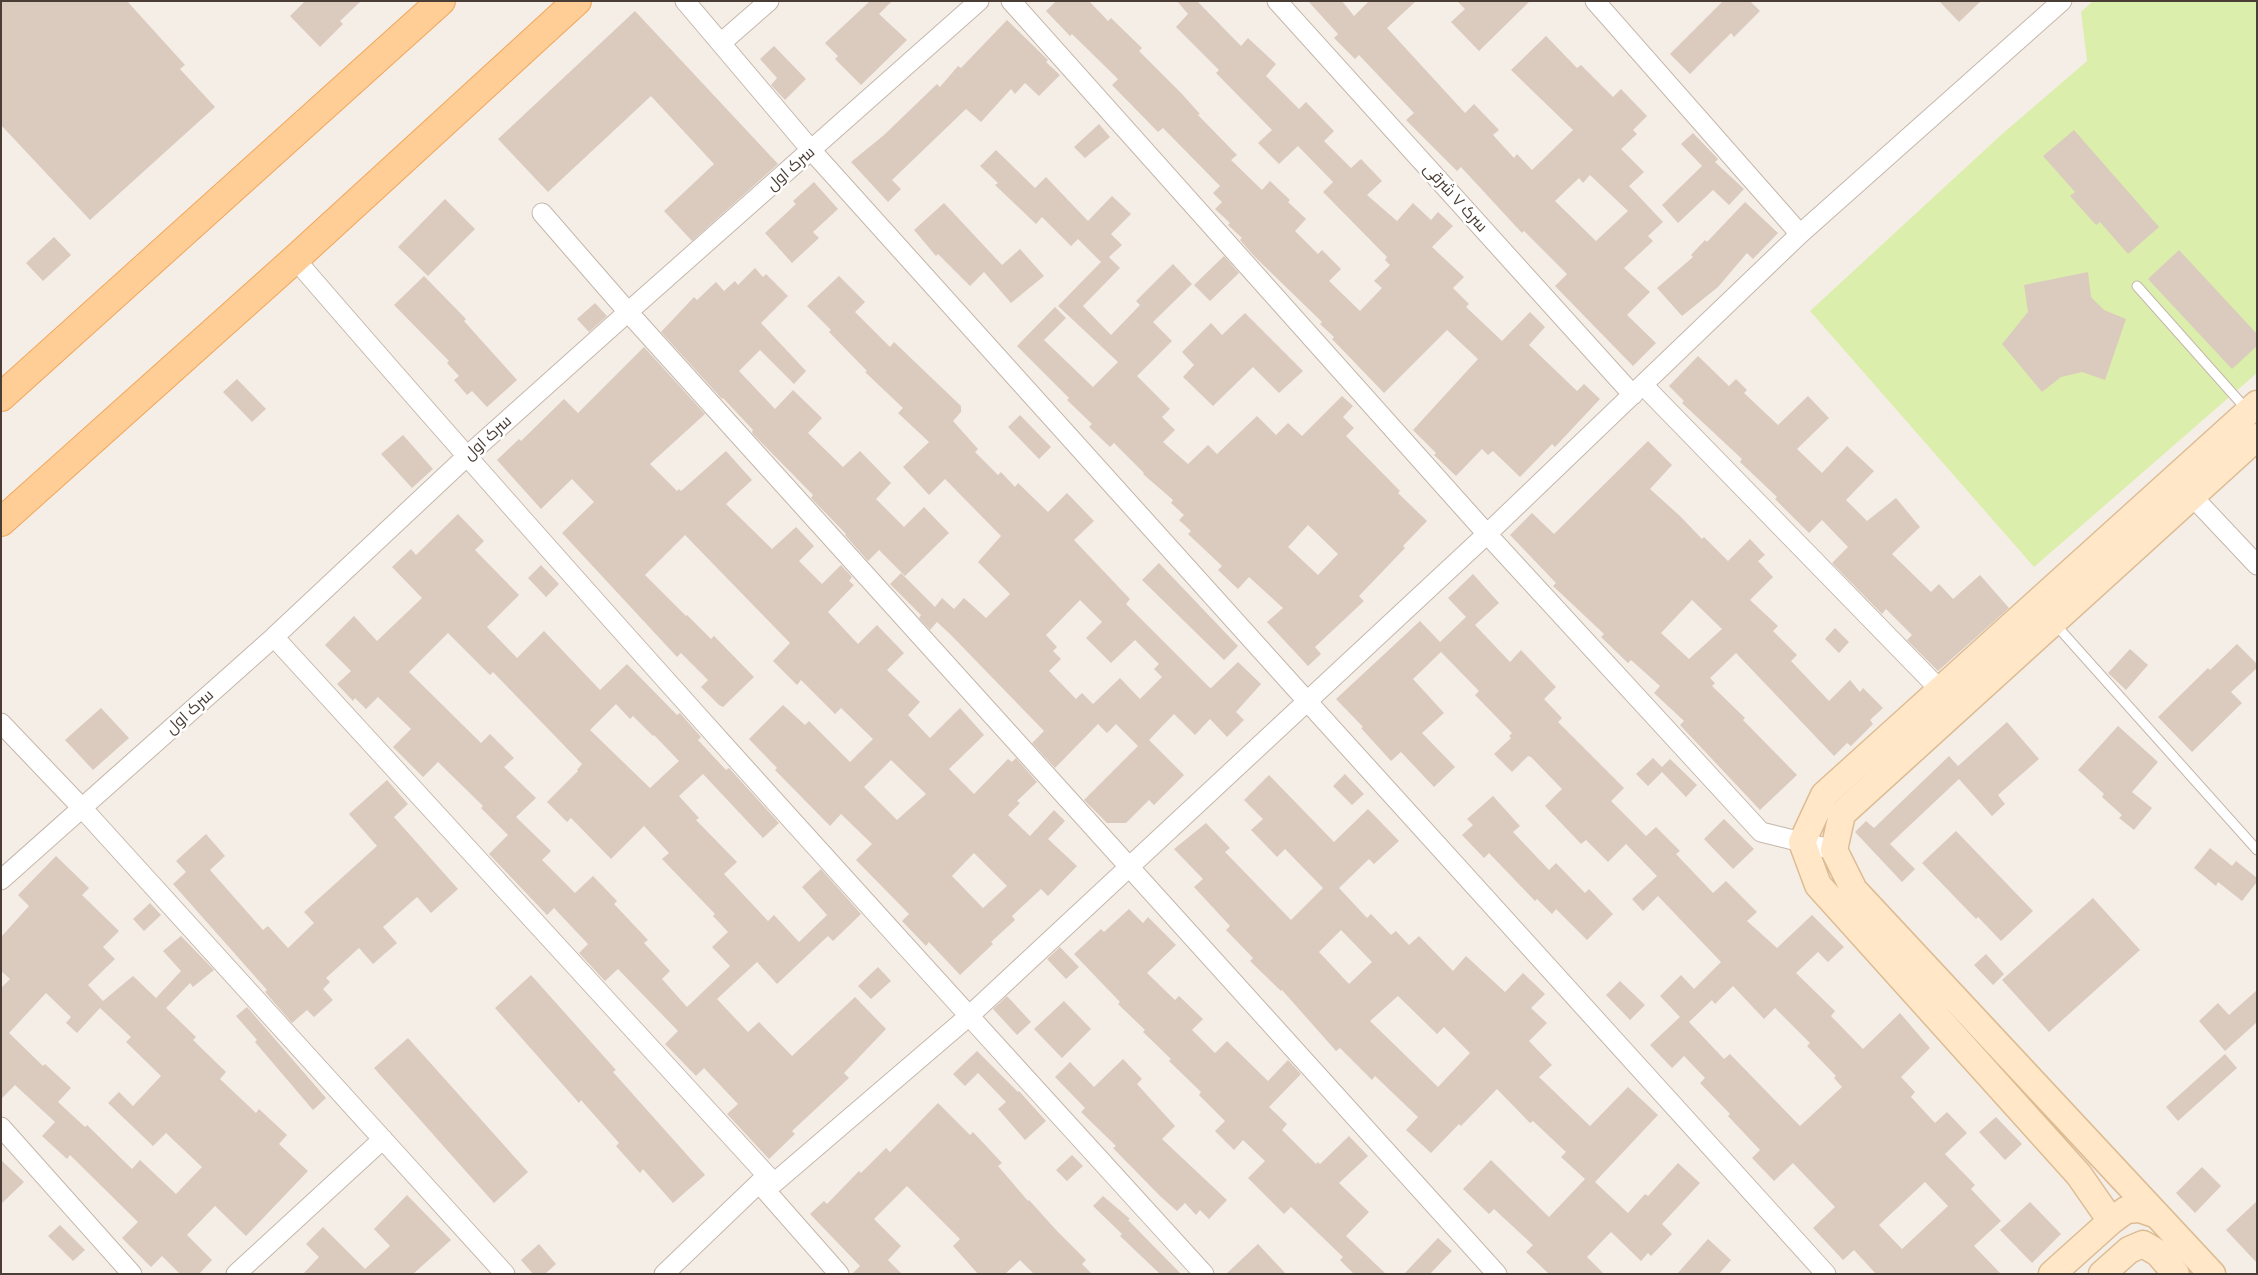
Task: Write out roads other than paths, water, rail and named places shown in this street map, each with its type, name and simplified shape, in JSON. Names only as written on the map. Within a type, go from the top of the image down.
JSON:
[{"type":"main road","points":[[1,397],[441,1]]},
{"type":"main road","points":[[1,522],[295,259],[577,1]]},
{"type":"street","points":[[685,1],[812,151],[1826,1274]]},
{"type":"street","points":[[721,43],[769,1]]},
{"type":"street","name":"سرک‌ اول","points":[[1,880],[274,637],[466,457],[979,1]]},
{"type":"street","points":[[1011,1],[1487,534],[1761,832],[1834,850]]},
{"type":"street","name":"سرک ۷ شرقی","points":[[1277,1],[1638,390],[1959,710]]},
{"type":"street","points":[[1595,1],[1800,234]]},
{"type":"street","points":[[664,1274],[767,1183],[969,1016],[1487,534],[1800,234],[2062,1]]},
{"type":"street","points":[[542,213],[628,312],[1497,1274]]},
{"type":"street","points":[[295,259],[466,457],[1204,1274]]},
{"type":"street","points":[[2111,1221],[2079,1176],[1818,885],[1802,842],[1824,795],[2254,412]]},
{"type":"street","points":[[2212,1274],[1854,890],[1834,850],[1842,814],[1959,710],[2257,436]]},
{"type":"street","points":[[2192,496],[2257,565]]},
{"type":"street","points":[[274,637],[767,1183],[839,1274]]},
{"type":"street","points":[[1,722],[83,809],[504,1274]]},
{"type":"street","points":[[1,1127],[132,1274]]},
{"type":"street","points":[[236,1274],[383,1139]]},
{"type":"street","points":[[2052,1274],[2126,1210],[2140,1209],[2157,1215]]},
{"type":"street","points":[[2102,1274],[2129,1250],[2143,1244],[2158,1253],[2176,1274]]},
{"type":"lane","points":[[2137,286],[2254,412]]},
{"type":"lane","points":[[2053,622],[2257,850]]}]
